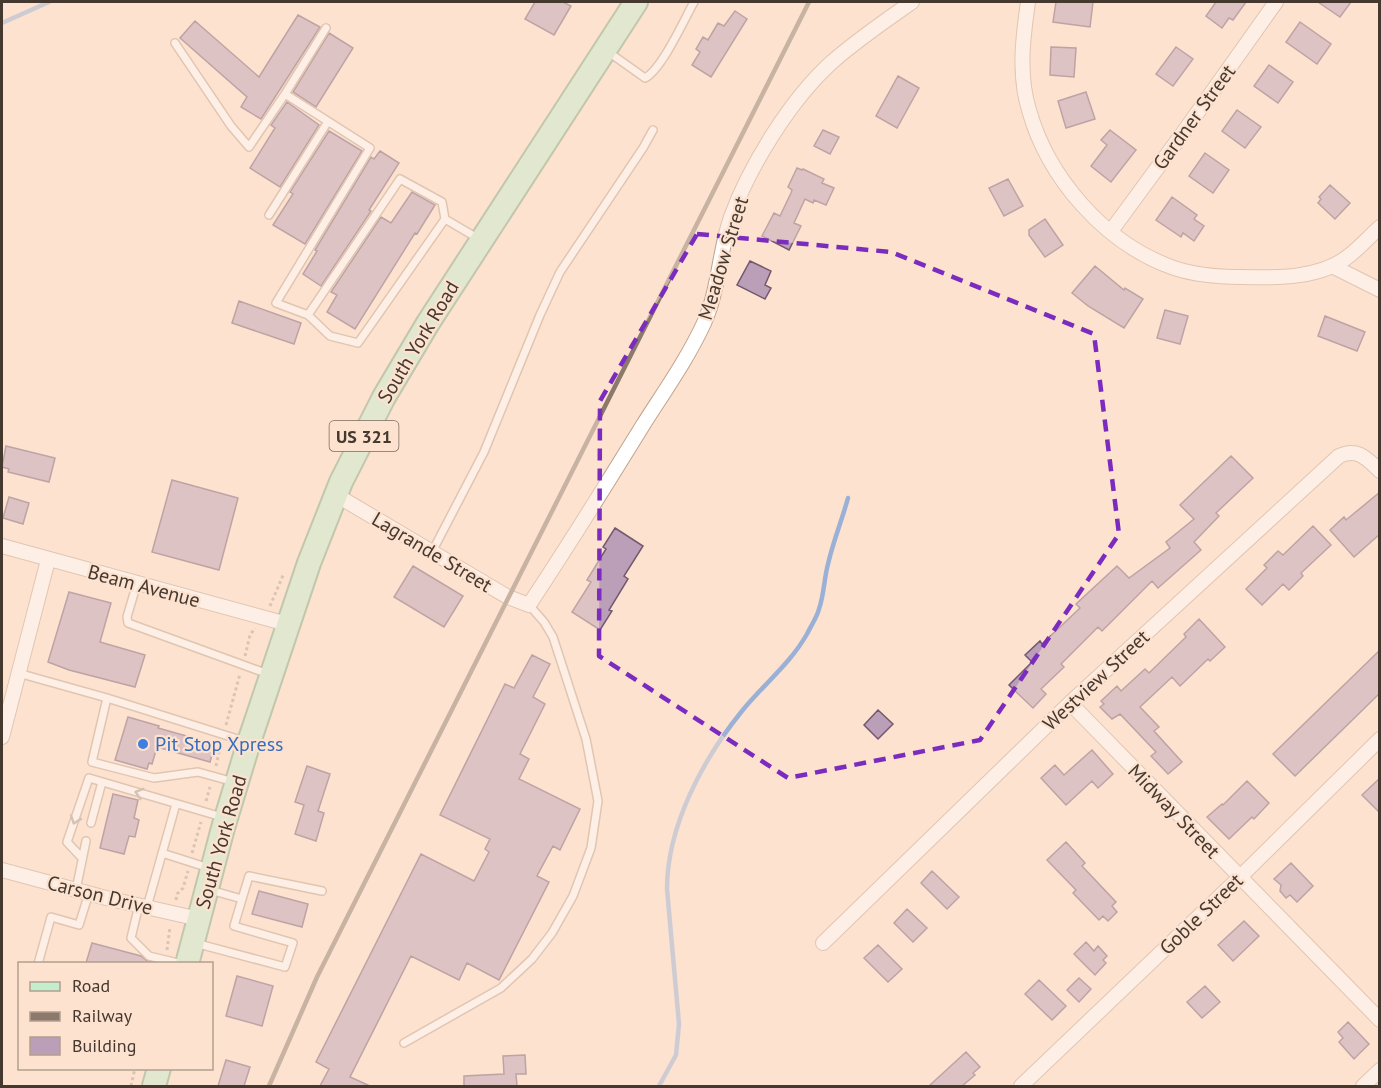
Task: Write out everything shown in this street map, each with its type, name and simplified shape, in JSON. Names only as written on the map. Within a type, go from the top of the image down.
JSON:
[{"type":"main road","name":"South York Road","points":[[199,920],[226,818],[287,624],[336,495],[384,397],[428,323],[636,2]]},
{"type":"main road","name":"US 321","points":[[190,953],[199,920]]},
{"type":"main road","points":[[154,1086],[158,1070]]},
{"type":"street","name":"Meadow Street","points":[[529,605],[592,508],[704,323],[711,304],[724,237],[732,215],[758,162],[782,122],[805,90],[832,62],[912,2]]},
{"type":"street","points":[[1028,2],[1023,37],[1022,72],[1028,108],[1049,160],[1068,189],[1087,211],[1126,243],[1158,262],[1200,274],[1227,277],[1288,276],[1332,266],[1349,256],[1380,227]]},
{"type":"street","name":"Gardner Street","points":[[1111,231],[1276,2]]},
{"type":"street","points":[[1332,266],[1380,290]]},
{"type":"street","name":"Westview Street","points":[[823,943],[1070,703],[1340,456],[1348,452],[1356,452],[1380,471]]},
{"type":"street","name":"Lagrande Street","points":[[336,495],[508,597],[529,605]]},
{"type":"street","name":"Beam Avenue","points":[[2,546],[287,624]]},
{"type":"street","points":[[2,737],[48,560]]},
{"type":"street","name":"Midway Street","points":[[1070,703],[1380,1020]]},
{"type":"street","name":"Goble Street","points":[[1021,1086],[1239,878],[1380,739]]},
{"type":"street","name":"Carson Drive","points":[[2,870],[199,920]]},
{"type":"street","points":[[1363,1086],[1380,1070]]},
{"type":"lane","points":[[604,50],[645,78],[650,76],[659,65],[694,2]]},
{"type":"lane","points":[[175,44],[231,126],[249,147],[326,28]]},
{"type":"lane","points":[[285,94],[327,123],[370,148],[276,303],[308,315],[330,336],[358,343],[445,219],[442,202],[400,178],[308,315]]},
{"type":"lane","points":[[269,215],[327,123]]},
{"type":"lane","points":[[432,552],[484,452],[560,272],[653,130]]},
{"type":"lane","points":[[445,219],[481,241]]},
{"type":"lane","points":[[137,583],[127,617],[128,623],[271,675]]},
{"type":"lane","points":[[404,1043],[501,988],[532,959],[552,933],[573,896],[591,848],[598,801],[586,739],[553,638],[544,622],[529,605]]},
{"type":"lane","points":[[18,673],[249,742]]},
{"type":"lane","points":[[107,698],[92,762],[154,778],[198,772],[237,783]]},
{"type":"lane","points":[[82,858],[67,842],[89,778],[226,818]]},
{"type":"lane","points":[[91,823],[102,782]]},
{"type":"lane","points":[[176,804],[162,853],[131,938],[149,956],[177,962]]},
{"type":"lane","points":[[38,962],[51,917],[79,925],[82,858],[86,841]]},
{"type":"lane","points":[[162,853],[242,899]]},
{"type":"lane","points":[[190,953],[285,967],[293,943],[234,926],[249,876],[322,891]]},
{"type":"path","points":[[131,1086],[135,1070]]},
{"type":"highlighted area","points":[[697,234],[891,252],[1094,334],[1119,534],[980,740],[788,778],[599,656],[600,401]]},
{"type":"building","points":[[535,2],[563,2],[571,6],[554,35],[525,19]]},
{"type":"building","points":[[1056,2],[1093,2],[1090,27],[1053,22]]},
{"type":"building","points":[[1216,2],[1246,2],[1233,20],[1229,18],[1222,28],[1206,16]]},
{"type":"building","points":[[1318,2],[1351,2],[1340,17]]},
{"type":"building","points":[[735,11],[747,19],[711,77],[692,65],[700,52],[696,49],[703,37],[708,40],[718,23],[724,26]]},
{"type":"building","points":[[298,15],[320,27],[261,119],[241,107],[247,97],[180,38],[195,21],[259,77]]},
{"type":"building","points":[[1300,22],[1331,44],[1317,64],[1286,42]]},
{"type":"building","points":[[329,33],[353,48],[316,107],[293,92]]},
{"type":"building","points":[[1051,47],[1076,48],[1074,77],[1050,75]]},
{"type":"building","points":[[1176,47],[1193,59],[1173,86],[1156,74]]},
{"type":"building","points":[[1269,65],[1293,82],[1278,103],[1254,86]]},
{"type":"building","points":[[898,76],[919,88],[897,128],[876,116]]},
{"type":"building","points":[[1086,92],[1095,119],[1066,128],[1058,101]]},
{"type":"building","points":[[287,102],[319,125],[280,187],[250,168],[275,128],[271,125]]},
{"type":"building","points":[[1237,110],[1261,127],[1245,148],[1222,131]]},
{"type":"building","points":[[823,130],[839,137],[830,154],[814,146]]},
{"type":"building","points":[[1110,130],[1136,150],[1111,182],[1091,166],[1107,145],[1101,140]]},
{"type":"building","points":[[329,131],[362,151],[305,244],[273,225],[293,194],[290,192]]},
{"type":"building","points":[[380,151],[399,163],[369,210],[371,211],[321,286],[303,274],[371,157],[374,159]]},
{"type":"building","points":[[1205,153],[1229,170],[1213,193],[1189,176]]},
{"type":"building","points":[[797,168],[824,179],[822,183],[834,188],[826,205],[805,199],[794,223],[801,226],[789,250],[762,236],[774,213],[780,216],[791,193],[792,190],[788,187]]},
{"type":"building","points":[[1008,179],[1023,206],[1004,216],[989,188]]},
{"type":"building","points":[[1330,185],[1350,203],[1335,219],[1318,203],[1321,199],[1319,197]]},
{"type":"building","points":[[412,192],[435,205],[355,329],[327,312],[337,295],[331,292],[381,217],[391,223]]},
{"type":"building","points":[[1172,197],[1197,215],[1194,219],[1204,226],[1194,241],[1183,233],[1181,237],[1156,220]]},
{"type":"building","points":[[1045,219],[1063,245],[1045,257],[1029,235],[1029,230]]},
{"type":"building","points":[[750,261],[771,271],[765,285],[771,288],[765,299],[737,285]]},
{"type":"building","points":[[1095,266],[1124,290],[1125,288],[1143,299],[1124,328],[1088,306],[1072,293]]},
{"type":"building","points":[[239,301],[301,323],[294,344],[232,323]]},
{"type":"building","points":[[1165,310],[1188,316],[1180,344],[1157,338]]},
{"type":"building","points":[[1325,316],[1365,332],[1357,351],[1318,336]]},
{"type":"building","points":[[6,446],[55,458],[49,482],[8,472],[9,469],[2,467]]},
{"type":"building","points":[[1231,456],[1253,478],[1216,513],[1219,516],[1194,542],[1201,550],[1158,588],[1152,581],[1102,631],[1098,627],[1061,664],[1064,667],[1041,689],[1046,694],[1033,708],[1009,685],[1032,662],[1025,655],[1040,641],[1042,644],[1080,608],[1076,604],[1117,566],[1129,578],[1170,548],[1166,542],[1194,519],[1180,505]]},
{"type":"building","points":[[172,480],[238,498],[219,570],[152,552]]},
{"type":"building","points":[[1380,492],[1380,534],[1354,557],[1330,530],[1344,517],[1346,520]]},
{"type":"building","points":[[9,497],[29,503],[23,524],[3,518]]},
{"type":"building","points":[[1313,526],[1331,545],[1301,573],[1303,576],[1289,590],[1283,584],[1262,605],[1246,589],[1267,568],[1264,565],[1278,551],[1283,555]]},
{"type":"building","points":[[615,528],[643,546],[624,576],[628,579],[600,630],[572,612],[591,582],[587,580],[606,549],[603,547]]},
{"type":"building","points":[[413,566],[463,596],[444,627],[394,597]]},
{"type":"building","points":[[69,592],[111,603],[100,642],[145,655],[135,687],[69,670],[48,662]]},
{"type":"building","points":[[1199,619],[1225,647],[1210,661],[1208,659],[1180,686],[1172,677],[1140,707],[1159,727],[1154,731],[1182,762],[1168,774],[1151,756],[1156,752],[1120,714],[1112,719],[1100,707],[1104,704],[1101,701],[1117,686],[1121,691],[1145,669],[1149,673],[1186,637],[1184,634]]},
{"type":"building","points":[[1380,650],[1380,693],[1295,776],[1273,754]]},
{"type":"building","points":[[532,655],[550,664],[533,697],[545,704],[520,754],[529,759],[519,779],[580,809],[560,850],[553,846],[537,876],[549,882],[499,980],[467,963],[459,980],[411,956],[350,1077],[370,1086],[320,1086],[329,1069],[316,1062],[421,854],[474,881],[489,852],[485,849],[490,839],[440,815],[505,684],[514,688]]},
{"type":"building","points":[[878,710],[893,724],[878,739],[864,725]]},
{"type":"building","points":[[128,717],[215,744],[210,762],[157,747],[152,764],[149,763],[147,769],[115,760]]},
{"type":"building","points":[[1092,750],[1113,774],[1098,788],[1092,781],[1066,805],[1041,778],[1055,765],[1064,775]]},
{"type":"building","points":[[307,766],[330,774],[318,811],[324,813],[316,841],[295,834],[304,805],[295,802]]},
{"type":"building","points":[[1380,778],[1380,813],[1362,795]]},
{"type":"building","points":[[1247,781],[1269,803],[1254,819],[1252,817],[1229,839],[1207,817]]},
{"type":"building","points":[[113,794],[138,800],[134,818],[139,820],[135,837],[129,836],[124,854],[100,848]]},
{"type":"building","points":[[1066,842],[1085,863],[1082,866],[1116,902],[1112,906],[1117,912],[1108,921],[1103,916],[1099,920],[1073,893],[1076,890],[1047,860]]},
{"type":"building","points":[[1291,863],[1313,886],[1297,902],[1290,895],[1286,898],[1280,891],[1281,885],[1274,879]]},
{"type":"building","points":[[932,871],[959,897],[947,909],[921,883]]},
{"type":"building","points":[[259,891],[308,904],[302,927],[252,914]]},
{"type":"building","points":[[907,909],[927,928],[913,942],[894,923]]},
{"type":"building","points":[[1244,921],[1259,936],[1233,961],[1218,945]]},
{"type":"building","points":[[1086,942],[1094,951],[1098,946],[1107,956],[1103,960],[1106,963],[1095,975],[1074,954]]},
{"type":"building","points":[[92,943],[141,956],[151,962],[86,962]]},
{"type":"building","points":[[878,945],[902,969],[888,982],[864,958]]},
{"type":"building","points":[[237,976],[273,986],[262,1026],[226,1016]]},
{"type":"building","points":[[1079,978],[1091,989],[1079,1002],[1067,990]]},
{"type":"building","points":[[1039,980],[1066,1006],[1052,1020],[1025,994]]},
{"type":"building","points":[[1205,986],[1220,1002],[1202,1018],[1187,1002]]},
{"type":"building","points":[[1348,1022],[1369,1044],[1354,1059],[1339,1042],[1343,1038],[1338,1032]]},
{"type":"building","points":[[966,1052],[980,1067],[973,1073],[975,1075],[962,1086],[929,1086]]},
{"type":"building","points":[[525,1055],[526,1074],[516,1074],[517,1086],[464,1086],[464,1076],[504,1074],[503,1056]]},
{"type":"building","points":[[226,1060],[250,1067],[244,1086],[218,1086]]},
{"type":"waterway","points":[[2,23],[49,2]]},
{"type":"waterway","points":[[659,1086],[676,1055],[679,1024],[667,889],[673,841],[680,818],[714,750],[750,701],[793,655],[814,622],[821,604],[830,556],[848,498]]},
{"type":"railway","points":[[269,1086],[317,977],[809,2]]},
{"type":"place","name":"Pit Stop Xpress","points":[[143,744]]}]
